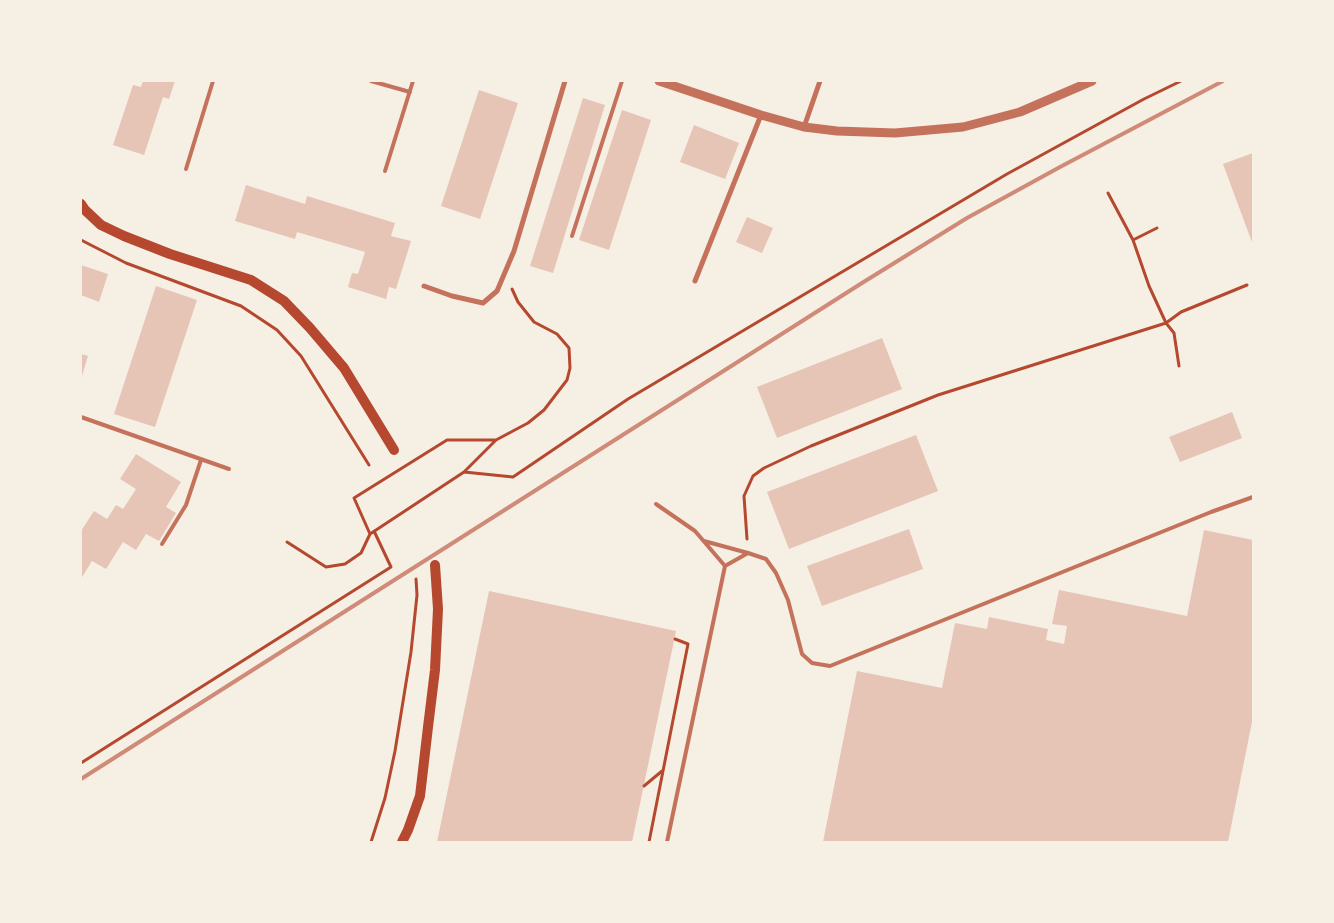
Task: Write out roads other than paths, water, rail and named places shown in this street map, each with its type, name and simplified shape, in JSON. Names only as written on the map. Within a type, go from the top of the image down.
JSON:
[{"type":"main road","points":[[81,204],[101,225],[124,236],[170,254],[251,280],[284,301],[344,368],[394,450]]},
{"type":"main road","points":[[402,842],[420,796],[435,670],[438,609],[435,565]]},
{"type":"street","points":[[424,286],[452,296],[483,303],[497,291],[514,251],[565,81]]},
{"type":"street","points":[[659,81],[761,115],[804,127],[837,131],[895,133],[963,127],[1020,112],[1092,81]]},
{"type":"street","points":[[804,127],[820,81]]},
{"type":"street","points":[[695,281],[761,115]]},
{"type":"lane","points":[[186,169],[213,81]]},
{"type":"lane","points":[[371,81],[410,92]]},
{"type":"lane","points":[[385,172],[413,81]]},
{"type":"lane","points":[[572,236],[622,81]]},
{"type":"lane","points":[[81,417],[229,469]]},
{"type":"lane","points":[[162,544],[186,505],[201,460]]},
{"type":"lane","points":[[704,540],[766,559],[776,573],[788,600],[802,654],[812,663],[830,666],[1253,497]]},
{"type":"lane","points":[[656,504],[695,531],[725,566]]},
{"type":"lane","points":[[667,842],[725,566],[748,553]]},
{"type":"railway","points":[[81,779],[967,218],[1223,81]]}]
